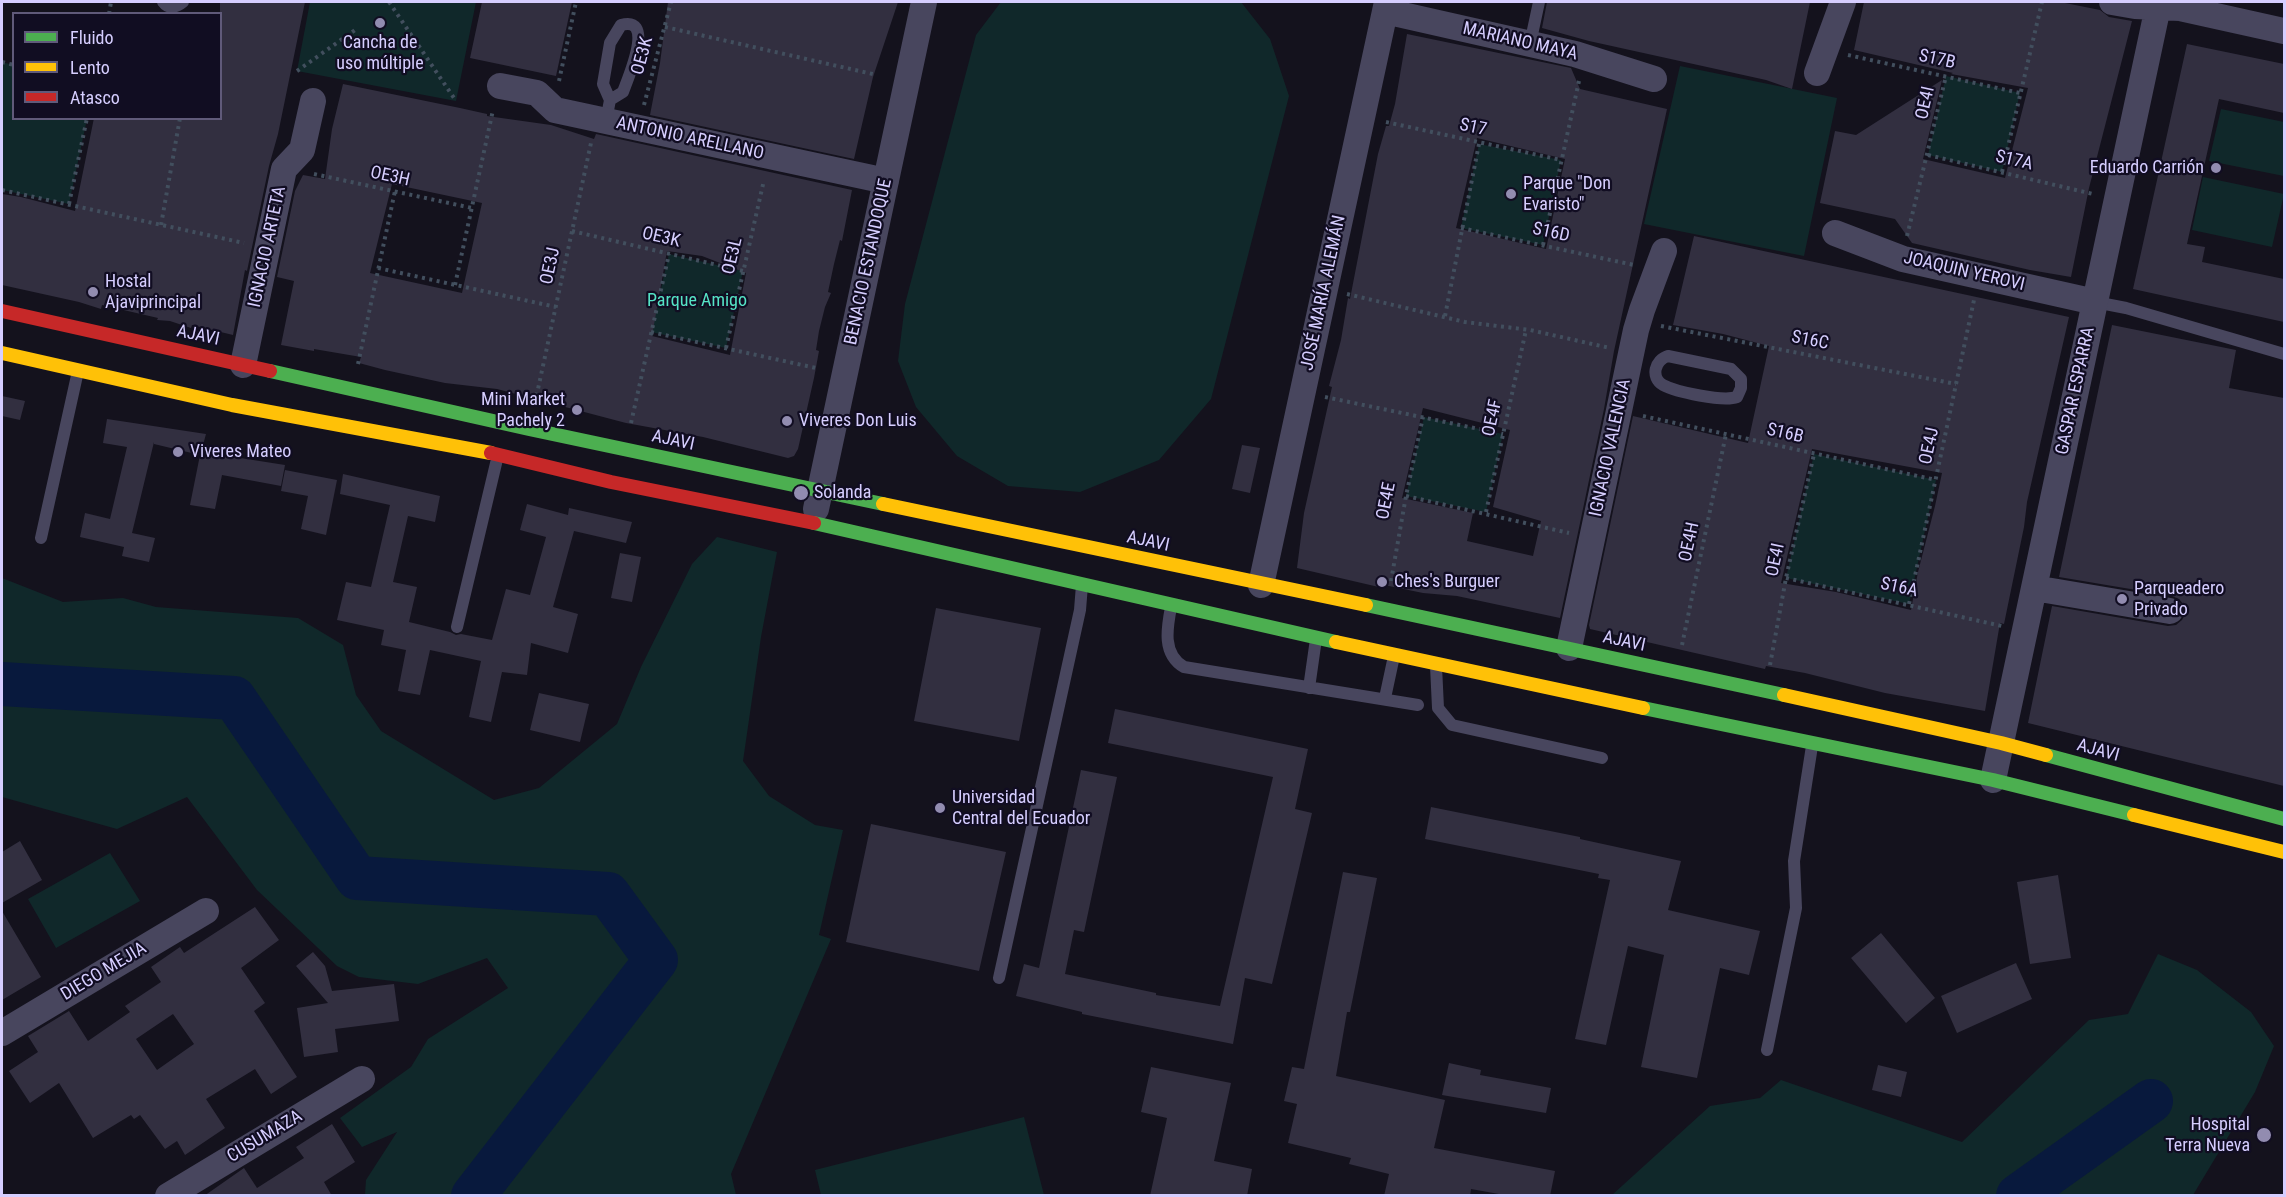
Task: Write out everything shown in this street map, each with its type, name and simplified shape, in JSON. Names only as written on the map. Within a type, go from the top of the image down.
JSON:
[{"type":"street","name":"BENACIO ESTANDOQUE","points":[[812,523],[924,2]]},
{"type":"street","points":[[1817,73],[1843,2]]},
{"type":"street","points":[[2112,2],[2135,6],[2158,4],[2284,31]]},
{"type":"street","name":"GASPAR ESPARRA","points":[[1993,780],[2158,4]]},
{"type":"street","name":"MARIANO MAYA","points":[[1386,6],[1575,54],[1654,79]]},
{"type":"street","name":"JOSÉ MARÍA ALEMÁN","points":[[1261,585],[1386,6]]},
{"type":"street","name":"ANTONIO ARELLANO","points":[[496,97],[537,93],[555,110],[886,181]]},
{"type":"street","name":"IGNACIO ARTETA","points":[[243,365],[284,169],[302,150],[312,100]]},
{"type":"street","name":"JOAQUIN YEROVI","points":[[1835,233],[1903,259],[2095,302]]},
{"type":"street","name":"IGNACIO VALENCIA","points":[[1569,648],[1623,358],[1664,251]]},
{"type":"street","name":"AJAVI","points":[[2,311],[529,429],[1261,585],[1569,648],[2001,743],[2284,819]]},
{"type":"street","points":[[2,353],[232,405],[498,454],[611,482],[812,523],[1316,638],[1812,744],[1993,780],[2284,852]]},
{"type":"street","points":[[2034,588],[2170,611]]},
{"type":"street","name":"DIEGO MEJIA","points":[[2,1034],[206,911]]},
{"type":"street","name":"CUSUMAZA","points":[[168,1196],[362,1080]]},
{"type":"lane","points":[[163,2],[172,7],[183,2]]},
{"type":"lane","points":[[1530,44],[1539,2]]},
{"type":"lane","points":[[627,23],[638,30],[640,41],[624,92],[603,121],[603,84],[610,43],[621,25],[627,23]]},
{"type":"lane","points":[[2095,302],[2126,308],[2284,354]]},
{"type":"lane","points":[[1668,356],[1731,369],[1741,379],[1741,388],[1737,397],[1729,400],[1712,398],[1664,385],[1656,375],[1655,368],[1658,361],[1668,356]]},
{"type":"lane","points":[[1623,358],[1655,368]]},
{"type":"lane","points":[[41,538],[78,370]]},
{"type":"lane","points":[[457,627],[498,454]]},
{"type":"lane","points":[[999,978],[1080,610],[1082,584]]},
{"type":"lane","points":[[1172,605],[1167,626],[1167,645],[1177,663],[1184,667],[1418,705]]},
{"type":"lane","points":[[1309,688],[1316,638]]},
{"type":"lane","points":[[1385,698],[1394,655]]},
{"type":"lane","points":[[1436,664],[1438,708],[1452,725],[1602,758]]},
{"type":"lane","points":[[1767,1050],[1796,908],[1794,861],[1812,744]]},
{"type":"path","points":[[389,2],[456,101]]},
{"type":"path","points":[[557,90],[576,2]]},
{"type":"path","name":"OE3K","points":[[644,106],[671,2]]},
{"type":"path","points":[[2002,172],[2042,2]]},
{"type":"path","points":[[665,27],[877,75]]},
{"type":"path","points":[[297,70],[355,30]]},
{"type":"path","name":"S17B","points":[[1847,54],[2020,93]]},
{"type":"path","name":"OE4I","points":[[1906,241],[1946,76]]},
{"type":"path","points":[[1543,245],[1580,78]]},
{"type":"path","points":[[455,285],[496,97]]},
{"type":"path","points":[[69,204],[87,120]]},
{"type":"path","points":[[161,225],[180,120]]},
{"type":"path","name":"OE3J","points":[[534,406],[572,231],[603,121]]},
{"type":"path","name":"S17","points":[[1380,121],[1561,160]]},
{"type":"path","points":[[1445,316],[1479,144]]},
{"type":"path","name":"S17A","points":[[1928,155],[2094,194]]},
{"type":"path","name":"OE3L","points":[[726,348],[767,170]]},
{"type":"path","name":"OE3H","points":[[304,172],[472,208]]},
{"type":"path","points":[[2,190],[246,244]]},
{"type":"path","points":[[357,368],[395,191]]},
{"type":"path","name":"S16D","points":[[1461,228],[1635,266]]},
{"type":"path","name":"OE3K","points":[[572,231],[743,271]]},
{"type":"path","points":[[630,428],[669,255]]},
{"type":"path","points":[[378,268],[556,307]]},
{"type":"path","points":[[1343,293],[1465,322],[1526,330],[1623,358]]},
{"type":"path","name":"OE4J","points":[[1909,604],[1976,293]]},
{"type":"path","name":"S16C","points":[[1660,326],[1956,384]]},
{"type":"path","name":"OE4F","points":[[1486,512],[1526,330]]},
{"type":"path","points":[[651,332],[816,368]]},
{"type":"path","points":[[1321,396],[1503,434]]},
{"type":"path","name":"S16B","points":[[1639,415],[1936,480]]},
{"type":"path","name":"OE4E","points":[[1391,582],[1406,496],[1424,417]]},
{"type":"path","name":"OE4H","points":[[1680,656],[1726,434]]},
{"type":"path","name":"OE4I","points":[[1768,673],[1786,578],[1814,454]]},
{"type":"path","points":[[1406,496],[1486,512],[1580,535]]},
{"type":"path","name":"S16A","points":[[1786,578],[2006,626]]},
{"type":"green space","points":[[310,2],[476,2],[456,101],[297,71]]},
{"type":"green space","points":[[1001,2],[1241,2],[1270,39],[1289,96],[1211,399],[1159,460],[1080,492],[1008,486],[957,456],[916,407],[898,361],[905,304],[976,35]]},
{"type":"green space","points":[[2,62],[12,65],[12,120],[87,120],[69,204],[2,190]]},
{"type":"green space","points":[[1680,66],[1837,98],[1804,256],[1644,224]]},
{"type":"green space","points":[[1946,76],[2020,93],[2002,172],[1928,155]]},
{"type":"green space","points":[[2221,109],[2284,122],[2284,176],[2209,161]]},
{"type":"green space","name":"Parque \"Don Evaristo\"","points":[[1479,144],[1561,160],[1543,245],[1461,228]]},
{"type":"green space","points":[[2203,177],[2284,194],[2272,247],[2192,230]]},
{"type":"green space","name":"Parque Amigo","points":[[669,254],[743,271],[726,348],[651,332]]},
{"type":"green space","points":[[1424,417],[1503,434],[1486,512],[1406,496]]},
{"type":"green space","points":[[1814,454],[1936,480],[1909,604],[1786,578]]},
{"type":"green space","points":[[717,537],[777,552],[761,637],[743,761],[769,796],[815,825],[843,830],[819,935],[831,939],[731,1174],[736,1195],[365,1195],[366,1180],[397,1132],[362,1147],[340,1118],[411,1067],[428,1039],[508,988],[487,958],[418,984],[359,977],[337,966],[257,890],[187,797],[117,829],[2,797],[2,578],[63,602],[123,598],[156,607],[298,618],[343,645],[356,695],[381,731],[494,800],[539,788],[617,724],[641,667],[692,564]]},
{"type":"green space","points":[[110,853],[140,901],[56,948],[28,899]]},
{"type":"green space","points":[[2158,954],[2197,970],[2251,1012],[2274,1046],[2255,1092],[2193,1195],[1612,1195],[1710,1106],[1760,1098],[1781,1080],[1962,1142],[2089,1020],[2128,1014]]},
{"type":"green space","points":[[1024,1117],[1044,1195],[821,1195],[815,1170]]},
{"type":"building","points":[[220,2],[305,2],[278,134],[247,271],[245,270],[233,335],[192,325],[191,328],[102,305],[101,309],[2,285],[2,194],[75,211],[94,120],[222,120],[222,12],[220,12]]},
{"type":"building","points":[[482,2],[572,2],[556,76],[470,58]]},
{"type":"building","points":[[668,2],[898,2],[873,77],[854,159],[650,115]]},
{"type":"building","points":[[1547,2],[1810,2],[1792,89],[1766,80],[1589,41],[1542,28]]},
{"type":"building","points":[[1864,2],[2060,2],[2100,10],[2109,17],[2132,21],[2089,188],[2071,277],[1912,243],[1895,219],[1820,203],[1835,131],[1856,135],[1942,80],[1923,159],[2005,178],[2028,88],[1951,74],[1953,73],[1854,50]]},
{"type":"building","points":[[1407,34],[1571,68],[1580,89],[1667,109],[1614,351],[1560,618],[1457,596],[1423,593],[1384,585],[1383,588],[1297,568],[1304,513],[1332,387],[1329,386],[1341,340],[1348,298],[1350,299],[1378,154],[1395,104]],"holes":[[[1477,138],[1565,159],[1546,249],[1456,228]],[[1423,408],[1510,430],[1493,507],[1541,521],[1533,556],[1467,541],[1473,513],[1402,498]]]},
{"type":"building","points":[[2187,44],[2284,64],[2284,113],[2219,99],[2187,244],[2205,247],[2202,262],[2284,279],[2284,322],[2133,289]]},
{"type":"building","points":[[343,84],[487,114],[487,116],[551,125],[594,139],[596,134],[852,190],[842,241],[840,240],[828,292],[831,293],[819,331],[816,350],[819,351],[814,378],[798,449],[794,456],[788,458],[703,437],[626,423],[497,389],[445,383],[385,370],[359,363],[361,357],[281,345],[294,281],[277,277],[295,191],[303,175],[325,179],[332,129]],"holes":[[[392,184],[482,203],[462,293],[370,273]],[[667,251],[702,256],[746,273],[730,355],[652,336]]]},
{"type":"building","points":[[1694,236],[2069,317],[2027,502],[2004,624],[2000,623],[1985,711],[1885,693],[1805,673],[1766,666],[1765,669],[1590,629],[1633,416],[1748,443],[1769,346],[1723,334],[1673,325]],"holes":[[[1812,449],[1942,473],[1911,610],[1836,592],[1781,583]]]},
{"type":"building","points":[[2112,325],[2236,350],[2229,388],[2284,398],[2284,786],[2028,723],[2052,606],[2168,626],[2176,625],[2185,614],[2184,605],[2172,596],[2059,577]]},
{"type":"building","points":[[2,396],[25,401],[20,420],[2,416]]},
{"type":"building","points":[[107,419],[206,434],[203,445],[236,449],[234,457],[285,465],[281,486],[222,475],[215,509],[190,505],[200,455],[154,444],[154,442],[132,533],[155,538],[149,562],[122,556],[124,547],[80,537],[85,513],[110,519],[127,447],[103,443]]},
{"type":"building","points":[[1242,445],[1260,448],[1250,493],[1232,489]]},
{"type":"building","points":[[285,470],[337,480],[326,535],[301,529],[308,496],[281,491]]},
{"type":"building","points":[[343,474],[440,496],[435,522],[408,516],[393,582],[417,587],[409,622],[456,635],[492,640],[506,589],[530,595],[546,537],[520,530],[527,504],[568,515],[569,508],[632,522],[626,543],[574,531],[553,607],[578,614],[568,653],[531,643],[527,675],[502,672],[491,722],[469,717],[481,661],[430,650],[420,695],[398,691],[406,650],[381,645],[384,630],[337,620],[346,582],[371,587],[390,505],[340,494]]},
{"type":"building","points":[[620,553],[641,557],[632,602],[611,598]]},
{"type":"building","points":[[936,608],[1041,628],[1019,741],[914,721]]},
{"type":"building","points":[[539,693],[589,704],[580,742],[530,730]]},
{"type":"building","points":[[1115,709],[1308,749],[1295,809],[1312,813],[1272,984],[1245,978],[1233,1044],[1082,1014],[1082,1012],[1016,996],[1024,964],[1039,968],[1081,770],[1117,777],[1084,932],[1074,930],[1065,974],[1156,993],[1156,995],[1220,1006],[1273,777],[1108,743]]},
{"type":"building","points":[[1431,807],[1580,837],[1580,839],[1681,861],[1668,910],[1760,931],[1749,975],[1720,968],[1697,1078],[1641,1067],[1664,955],[1628,946],[1606,1045],[1575,1039],[1610,880],[1598,878],[1599,874],[1425,839]]},
{"type":"building","points":[[871,824],[1006,852],[979,971],[846,942]]},
{"type":"building","points":[[20,841],[42,880],[2,903],[2,852]]},
{"type":"building","points":[[1343,872],[1377,878],[1350,1012],[1347,1012],[1336,1076],[1445,1100],[1434,1148],[1555,1171],[1550,1196],[1510,1196],[1471,1189],[1470,1196],[1384,1196],[1389,1174],[1349,1164],[1351,1158],[1288,1143],[1297,1104],[1284,1101],[1292,1067],[1304,1069]]},
{"type":"building","points":[[2058,875],[2071,958],[2030,964],[2017,882]]},
{"type":"building","points":[[255,907],[279,940],[241,968],[265,1003],[254,1011],[297,1077],[271,1094],[255,1069],[206,1099],[225,1128],[185,1155],[177,1141],[165,1149],[140,1115],[134,1119],[131,1115],[93,1138],[59,1083],[30,1103],[9,1071],[38,1052],[28,1036],[69,1011],[88,1041],[130,1012],[125,1006],[161,982],[151,967],[180,947],[184,953]],"holes":[[[173,1014],[194,1044],[157,1070],[136,1039]]]},
{"type":"building","points":[[2,911],[41,977],[2,1000]]},
{"type":"building","points":[[1881,933],[1935,998],[1906,1023],[1851,958]]},
{"type":"building","points":[[313,952],[325,966],[332,991],[394,984],[399,1021],[335,1029],[338,1052],[304,1057],[297,1008],[328,1003],[296,966]]},
{"type":"building","points":[[2016,963],[2032,999],[1957,1033],[1941,996]]},
{"type":"building","points":[[1449,1063],[1481,1070],[1480,1075],[1551,1088],[1546,1113],[1442,1095]]},
{"type":"building","points":[[1878,1065],[1907,1072],[1901,1097],[1872,1090]]},
{"type":"building","points":[[1151,1067],[1231,1083],[1214,1161],[1252,1169],[1247,1196],[1150,1196],[1167,1118],[1141,1112]]},
{"type":"building","points":[[332,1124],[355,1162],[324,1182],[332,1196],[204,1196],[244,1168],[257,1188],[304,1158],[296,1147]]},
{"type":"waterway","points":[[2,684],[234,698],[357,878],[608,894],[656,960],[473,1196]]},
{"type":"waterway","points":[[2018,1196],[2151,1101]]},
{"type":"traffic: fast","points":[[270,371],[883,504]]},
{"type":"traffic: fast","points":[[814,523],[1336,642]]},
{"type":"traffic: fast","points":[[1366,605],[1784,695]]},
{"type":"traffic: fast","points":[[1643,708],[1993,780],[2134,815]]},
{"type":"traffic: fast","points":[[2046,755],[2284,819]]},
{"type":"traffic: slow","points":[[2,353],[232,405],[491,453]]},
{"type":"traffic: slow","points":[[883,504],[1366,605]]},
{"type":"traffic: slow","points":[[1336,642],[1643,708]]},
{"type":"traffic: slow","points":[[1784,695],[2046,755]]},
{"type":"traffic: slow","points":[[2134,815],[2284,852]]},
{"type":"traffic: jam","points":[[2,311],[270,371]]},
{"type":"traffic: jam","points":[[491,453],[611,482],[814,523]]},
{"type":"place","name":"Cancha de uso múltiple","points":[[380,23]]},
{"type":"place","name":"Eduardo Carrión","points":[[2216,168]]},
{"type":"place","name":"Parque \"Don Evaristo\"","points":[[1511,194]]},
{"type":"place","name":"Hostal Ajaviprincipal","points":[[93,292]]},
{"type":"place","name":"Mini Market Pachely 2","points":[[577,410]]},
{"type":"place","name":"Viveres Don Luis","points":[[787,421]]},
{"type":"place","name":"Viveres Mateo","points":[[178,452]]},
{"type":"place","name":"Solanda","points":[[801,493]]},
{"type":"place","name":"Ches's Burguer","points":[[1382,582]]},
{"type":"place","name":"Parqueadero Privado","points":[[2122,599]]},
{"type":"place","name":"Universidad Central del Ecuador","points":[[940,808]]},
{"type":"place","name":"Hospital Terra Nueva","points":[[2264,1135]]}]
